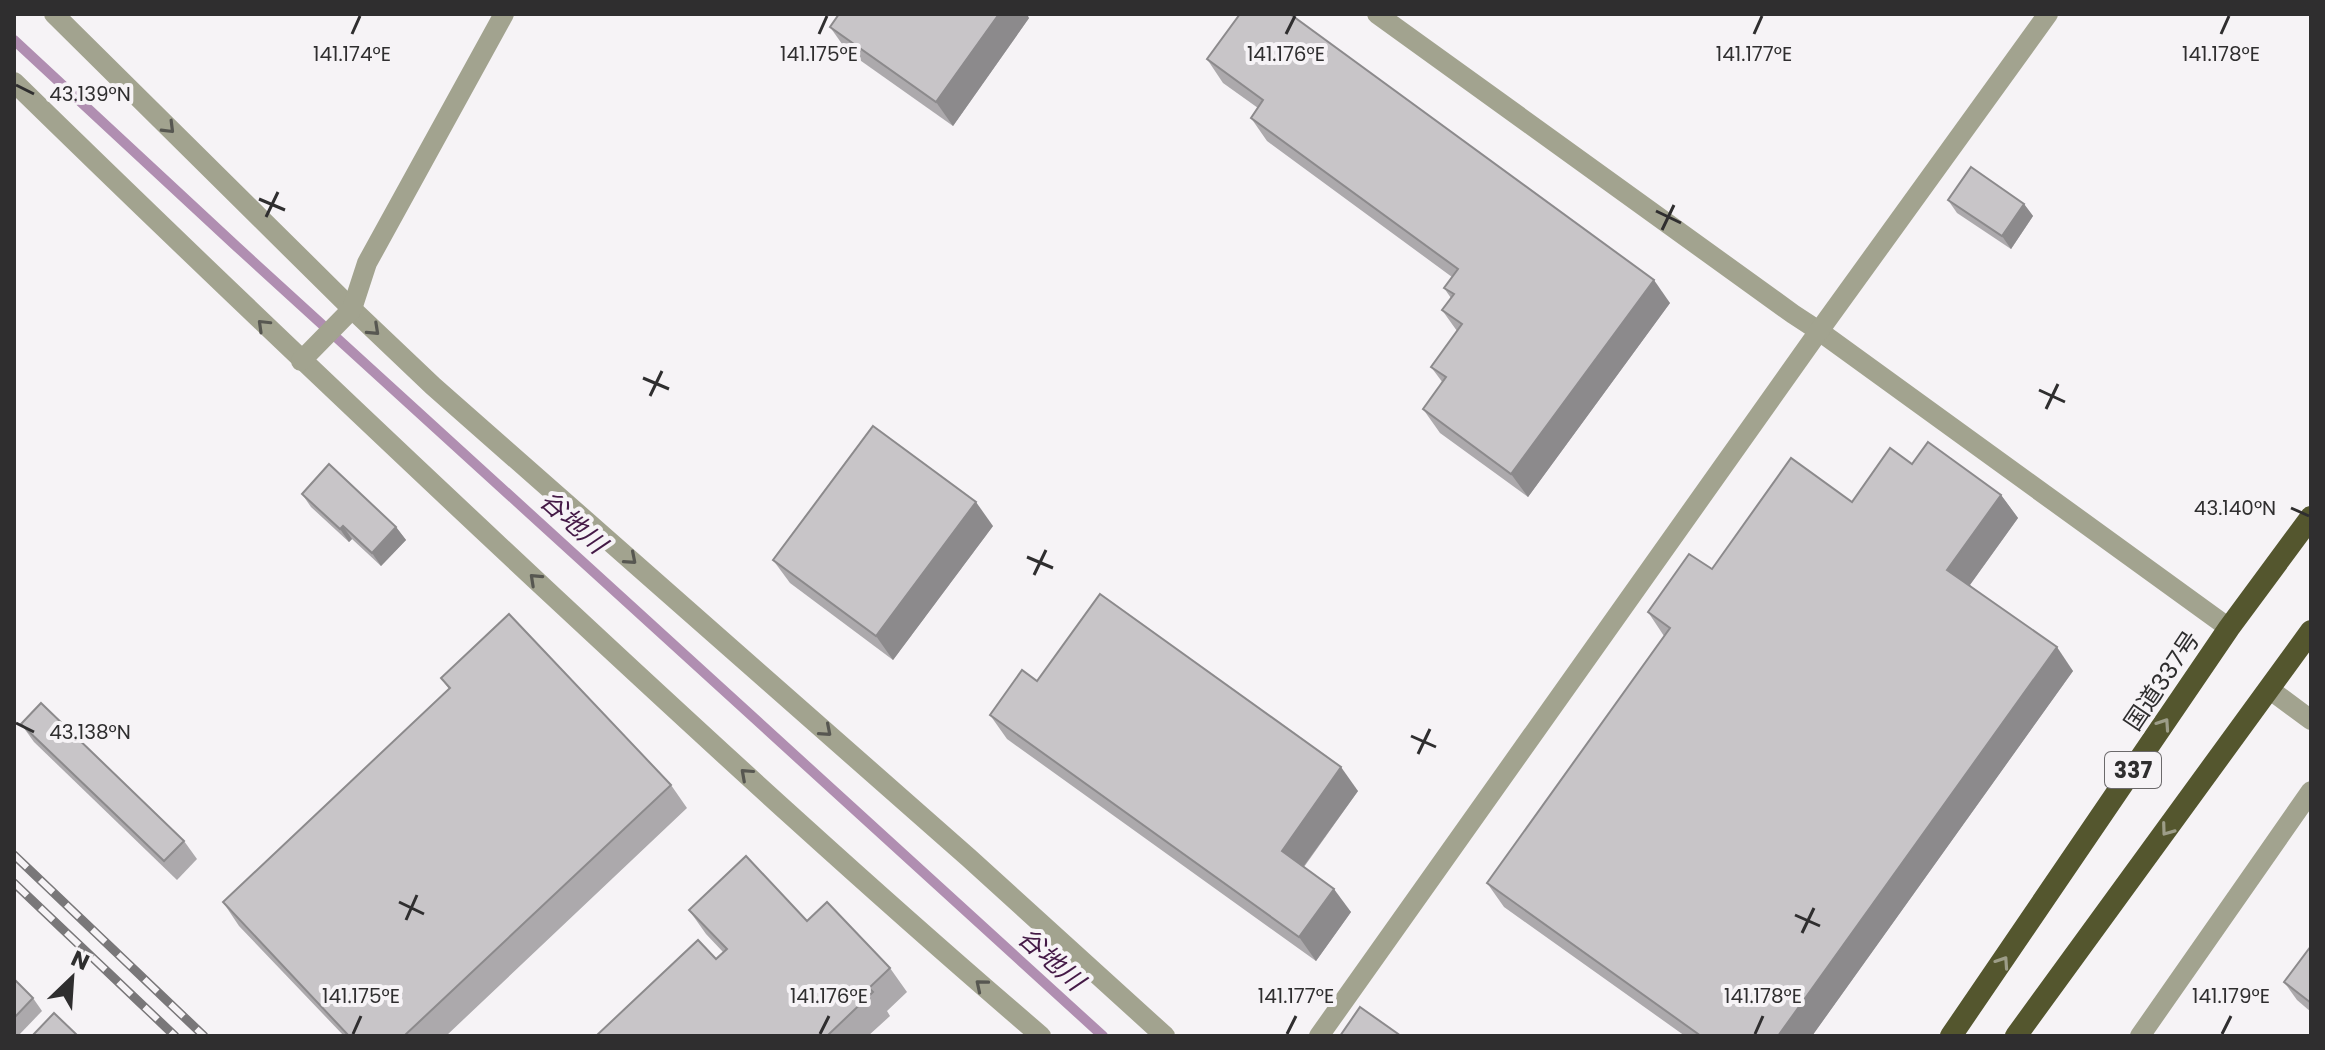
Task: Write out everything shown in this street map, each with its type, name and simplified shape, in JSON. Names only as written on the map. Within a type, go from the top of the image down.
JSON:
[{"type":"highway","name":"国道337号","points":[[1951,1036],[2229,628],[2311,517]]},
{"type":"highway","name":"337","points":[[2016,1036],[2311,631]]},
{"type":"street","points":[[54,14],[348,314],[969,858],[1165,1036]]},
{"type":"street","points":[[306,356],[348,314],[367,263],[504,14]]},
{"type":"street","points":[[1377,14],[2229,628]]},
{"type":"street","points":[[1319,1036],[2048,14]]},
{"type":"street","points":[[14,82],[306,356],[635,672],[916,930],[1041,1036]]},
{"type":"street","points":[[2269,689],[2311,720]]},
{"type":"street","points":[[2140,1036],[2311,791]]},
{"type":"building","points":[[839,14],[999,14],[936,102],[830,27]]},
{"type":"building","points":[[1240,14],[1290,14],[1654,280],[1511,474],[1423,409],[1446,377],[1431,367],[1462,324],[1442,310],[1454,294],[1444,288],[1458,269],[1251,118],[1263,100],[1207,59]]},
{"type":"building","points":[[1971,167],[2024,204],[2002,236],[1948,200]]},
{"type":"building","points":[[873,426],[976,502],[876,636],[773,560]]},
{"type":"building","points":[[1928,442],[2001,495],[1947,570],[2057,647],[1778,1036],[1701,1036],[1487,883],[1670,628],[1648,612],[1689,554],[1712,569],[1791,458],[1852,502],[1890,448],[1912,464]]},
{"type":"building","points":[[329,464],[396,527],[372,553],[302,494]]},
{"type":"building","points":[[1100,594],[1341,767],[1282,851],[1334,889],[1299,937],[990,715],[1022,670],[1037,681]]},
{"type":"building","points":[[509,614],[671,785],[404,1036],[349,1036],[223,902],[450,688],[441,678]]},
{"type":"building","points":[[41,703],[184,841],[164,861],[21,724]]},
{"type":"building","points":[[746,856],[807,921],[827,902],[890,968],[869,988],[873,992],[827,1036],[596,1036],[698,940],[716,959],[727,949],[689,910]]},
{"type":"building","points":[[2311,946],[2311,1003],[2284,982]]},
{"type":"building","points":[[14,979],[33,998],[14,1018]]},
{"type":"building","points":[[1360,1007],[1401,1036],[1340,1036]]},
{"type":"building","points":[[54,1013],[78,1036],[32,1036]]},
{"type":"waterway","name":"谷地川","points":[[14,40],[1103,1036]]},
{"type":"railway","points":[[14,855],[204,1036]]},
{"type":"railway","points":[[14,883],[175,1036]]}]
